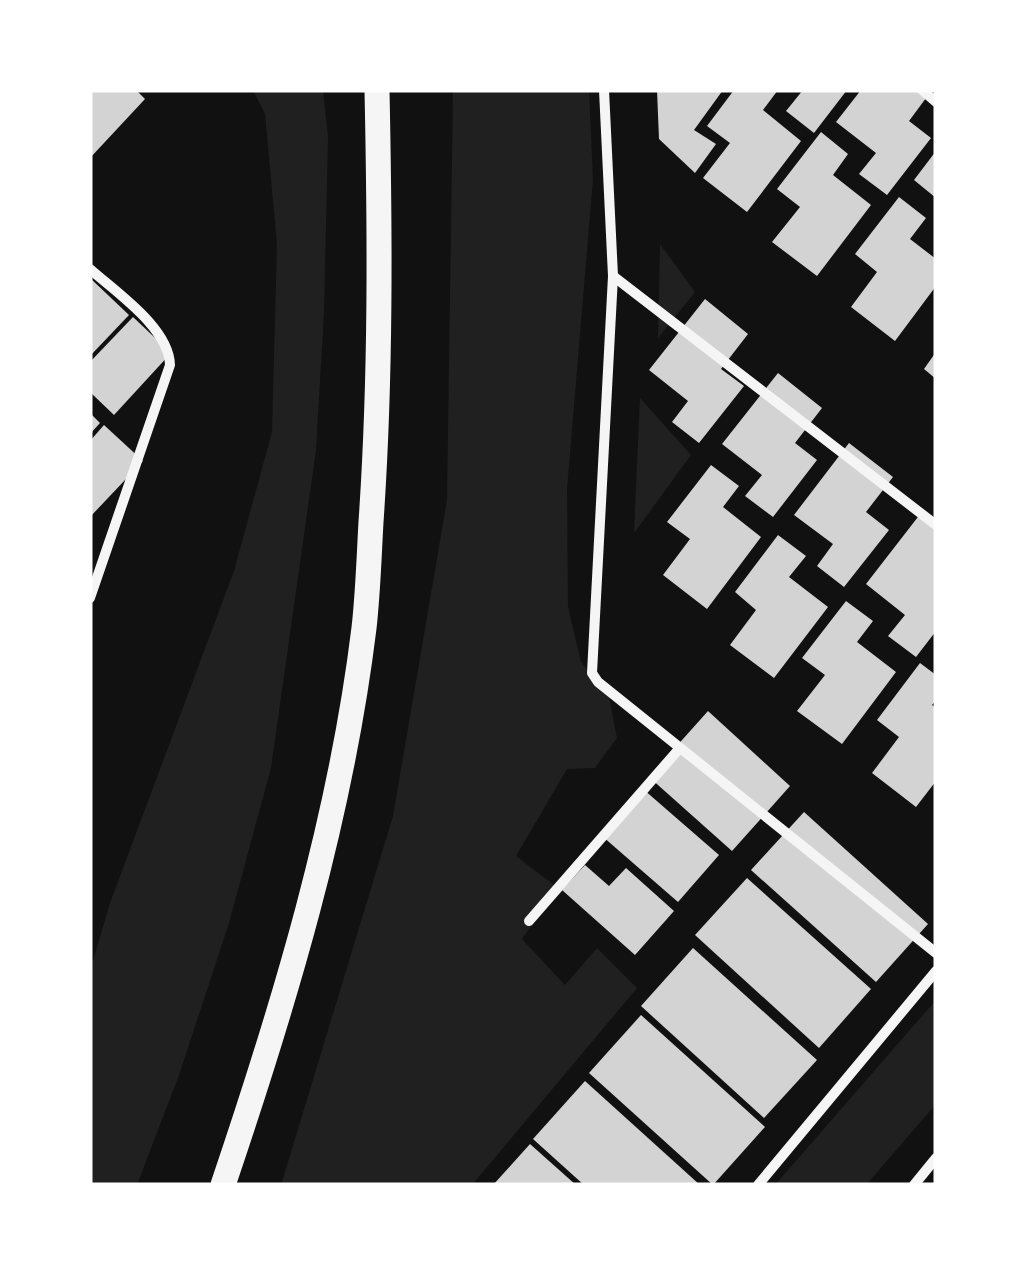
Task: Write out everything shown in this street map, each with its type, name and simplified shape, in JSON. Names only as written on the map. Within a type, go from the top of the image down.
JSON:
[{"type":"main road","points":[[223,1185],[305,918],[339,771],[364,627],[381,293],[376,90]]},
{"type":"street","points":[[604,90],[613,276],[591,664],[598,682],[936,953]]},
{"type":"street","points":[[922,90],[936,102]]},
{"type":"street","points":[[90,269],[160,334],[170,353],[170,366],[90,598]]},
{"type":"street","points":[[613,276],[936,526]]},
{"type":"street","points":[[529,921],[679,749]]},
{"type":"street","points":[[758,1185],[936,971]]},
{"type":"street","points":[[914,1185],[936,1158]]},
{"type":"shaded area","points":[[253,90],[323,90],[328,137],[316,450],[271,768],[229,923],[179,1075],[137,1185],[90,1185],[90,971],[110,903],[234,571],[272,432],[277,244],[265,114]]},
{"type":"shaded area","points":[[453,90],[589,90],[593,179],[567,489],[568,607],[581,662],[609,697],[617,738],[595,768],[567,769],[516,856],[558,888],[522,939],[565,985],[597,948],[637,988],[472,1185],[281,1185],[393,816],[447,500]]},
{"type":"shaded area","points":[[660,244],[695,292],[658,338]]},
{"type":"shaded area","points":[[640,398],[691,455],[634,533]]},
{"type":"shaded area","points":[[936,1000],[936,1104],[866,1185],[775,1185]]},
{"type":"building","points":[[90,90],[136,90],[145,99],[90,158]]},
{"type":"building","points":[[657,90],[723,90],[694,130],[716,144],[695,173],[659,139]]},
{"type":"building","points":[[734,90],[778,90],[763,110],[801,141],[747,212],[703,178],[730,143],[707,126]]},
{"type":"building","points":[[803,90],[847,90],[814,133],[786,111]]},
{"type":"building","points":[[861,90],[932,90],[909,121],[931,138],[887,195],[859,174],[876,153],[836,122]]},
{"type":"building","points":[[821,132],[848,154],[833,175],[871,205],[817,276],[772,242],[800,207],[777,189]]},
{"type":"building","points":[[936,151],[936,198],[914,180]]},
{"type":"building","points":[[899,197],[926,218],[910,239],[936,259],[936,286],[895,341],[851,307],[877,272],[855,254]]},
{"type":"building","points":[[90,278],[129,315],[90,356]]},
{"type":"building","points":[[705,299],[748,334],[721,369],[744,386],[699,443],[672,422],[688,401],[649,370]]},
{"type":"building","points":[[133,317],[171,353],[114,415],[90,392],[90,362]]},
{"type":"building","points":[[936,352],[936,379],[924,369]]},
{"type":"building","points":[[778,373],[822,408],[795,443],[817,460],[773,517],[745,496],[762,475],[722,444]]},
{"type":"building","points":[[90,413],[100,423],[90,434]]},
{"type":"building","points":[[104,425],[143,461],[90,517],[90,441]]},
{"type":"building","points":[[849,443],[893,477],[866,512],[889,530],[844,587],[817,566],[833,544],[794,515]]},
{"type":"building","points":[[711,465],[739,486],[723,507],[761,537],[707,609],[663,575],[690,539],[667,522]]},
{"type":"building","points":[[921,513],[936,525],[936,631],[916,657],[888,636],[905,615],[866,584]]},
{"type":"building","points":[[778,535],[806,556],[789,577],[828,607],[774,678],[730,645],[756,610],[735,592]]},
{"type":"building","points":[[846,601],[873,621],[857,642],[896,672],[842,744],[797,711],[825,675],[802,658]]},
{"type":"building","points":[[920,663],[936,675],[936,700],[932,705],[936,708],[936,781],[916,807],[872,773],[899,737],[877,720]]},
{"type":"building","points":[[708,711],[790,786],[732,851],[649,777]]},
{"type":"building","points":[[643,789],[719,855],[678,902],[602,836]]},
{"type":"building","points":[[804,812],[928,924],[876,982],[751,870]]},
{"type":"building","points":[[585,865],[609,886],[626,868],[674,911],[635,955],[562,890]]},
{"type":"building","points":[[747,878],[871,989],[819,1048],[695,935]]},
{"type":"building","points":[[693,948],[817,1060],[764,1118],[641,1006]]},
{"type":"building","points":[[641,1015],[765,1127],[713,1185],[589,1073]]},
{"type":"building","points":[[585,1081],[700,1185],[584,1185],[533,1139]]},
{"type":"building","points":[[530,1144],[576,1185],[493,1185]]}]
